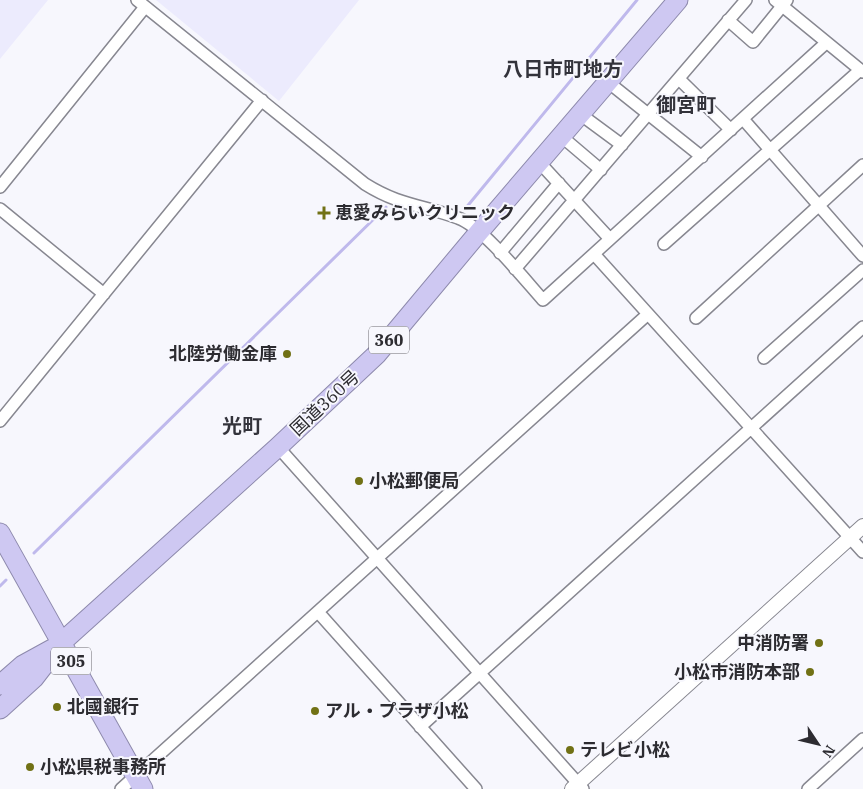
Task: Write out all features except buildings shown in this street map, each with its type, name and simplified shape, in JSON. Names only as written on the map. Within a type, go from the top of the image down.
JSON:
[{"type":"highway","name":"国道360号","points":[[0,709],[34,678],[61,644],[278,447],[377,354],[678,0]]},
{"type":"highway","name":"305","points":[[0,533],[139,782]]},
{"type":"highway","name":"国道360号","points":[[0,685],[23,664],[61,644]]},
{"type":"street","points":[[515,269],[746,0]]},
{"type":"street","points":[[664,244],[769,149],[862,71],[826,43],[781,2],[753,42],[728,20]]},
{"type":"street","points":[[0,187],[141,3],[365,184],[384,196],[411,206],[460,218],[479,232],[544,300],[826,43]]},
{"type":"street","points":[[679,79],[731,130]]},
{"type":"street","points":[[608,82],[702,157]]},
{"type":"street","points":[[0,421],[262,100]]},
{"type":"street","points":[[580,114],[622,145]]},
{"type":"street","points":[[743,119],[863,256]]},
{"type":"street","points":[[561,136],[601,170]]},
{"type":"street","points":[[539,162],[610,239]]},
{"type":"street","points":[[696,318],[863,165]]},
{"type":"street","points":[[500,253],[559,183]]},
{"type":"street","points":[[0,209],[104,294]]},
{"type":"street","points":[[594,254],[863,552]]},
{"type":"street","points":[[764,358],[863,270]]},
{"type":"street","points":[[122,789],[139,782],[318,612],[648,314]]},
{"type":"street","points":[[420,727],[863,327]]},
{"type":"street","points":[[278,447],[578,787],[863,526]]},
{"type":"street","points":[[318,612],[476,789]]},
{"type":"street","points":[[808,789],[863,739]]},
{"type":"shaded area","points":[[0,0],[48,0],[0,59]]},
{"type":"shaded area","points":[[156,0],[359,0],[279,101]]},
{"type":"waterway","points":[[465,209],[637,0]]},
{"type":"waterway","points":[[34,553],[386,207]]},
{"type":"waterway","points":[[0,586],[6,580]]},
{"type":"place","name":"恵愛みらいクリニック","points":[[324,213]]},
{"type":"place","name":"北陸労働金庫","points":[[287,354]]},
{"type":"place","name":"小松郵便局","points":[[359,481]]},
{"type":"place","name":"中消防署","points":[[819,643]]},
{"type":"place","name":"小松市消防本部","points":[[810,672]]},
{"type":"place","name":"北國銀行","points":[[57,707]]},
{"type":"place","name":"アル・プラザ小松","points":[[315,711]]},
{"type":"place","name":"テレビ小松","points":[[570,750]]},
{"type":"place","name":"小松県税事務所","points":[[30,767]]},
{"type":"district","name":"八日市町地方","points":[[563,69]]},
{"type":"district","name":"御宮町","points":[[686,105]]},
{"type":"district","name":"光町","points":[[242,426]]}]
